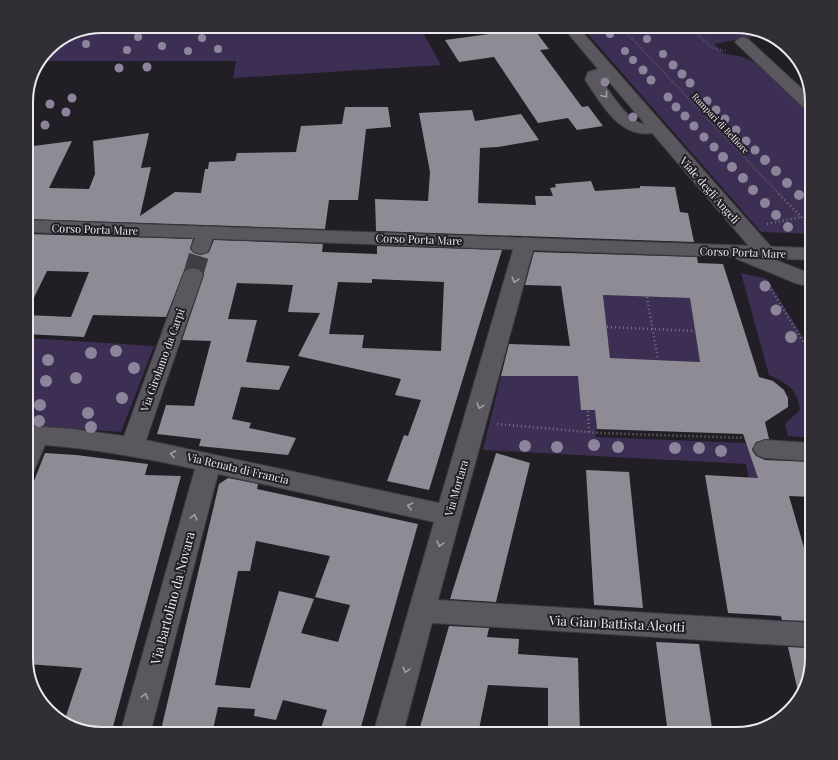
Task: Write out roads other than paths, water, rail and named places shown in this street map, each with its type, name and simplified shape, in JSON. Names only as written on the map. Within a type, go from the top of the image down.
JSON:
[{"type":"street","name":"Viale degli Angeli","points":[[574,33],[765,252]]},
{"type":"street","points":[[747,46],[805,100]]},
{"type":"street","name":"Corso Porta Mare","points":[[33,227],[203,240],[525,243],[805,254]]},
{"type":"street","name":"Via Mortara","points":[[390,727],[525,243]]},
{"type":"street","points":[[733,252],[752,257],[805,282]]},
{"type":"street","points":[[805,258],[796,268],[805,280]]},
{"type":"street","name":"Via Girolamo da Carpi","points":[[132,446],[193,275]]},
{"type":"street","name":"Via Renata di Francia","points":[[33,435],[72,438],[132,446],[448,515]]},
{"type":"street","points":[[765,449],[805,452]]},
{"type":"street","name":"Via Bartolino da Novara","points":[[137,727],[208,462]]},
{"type":"street","name":"Via Gian Battista Aleotti","points":[[422,611],[805,635]]},
{"type":"tunnel","points":[[193,275],[201,248]]}]
